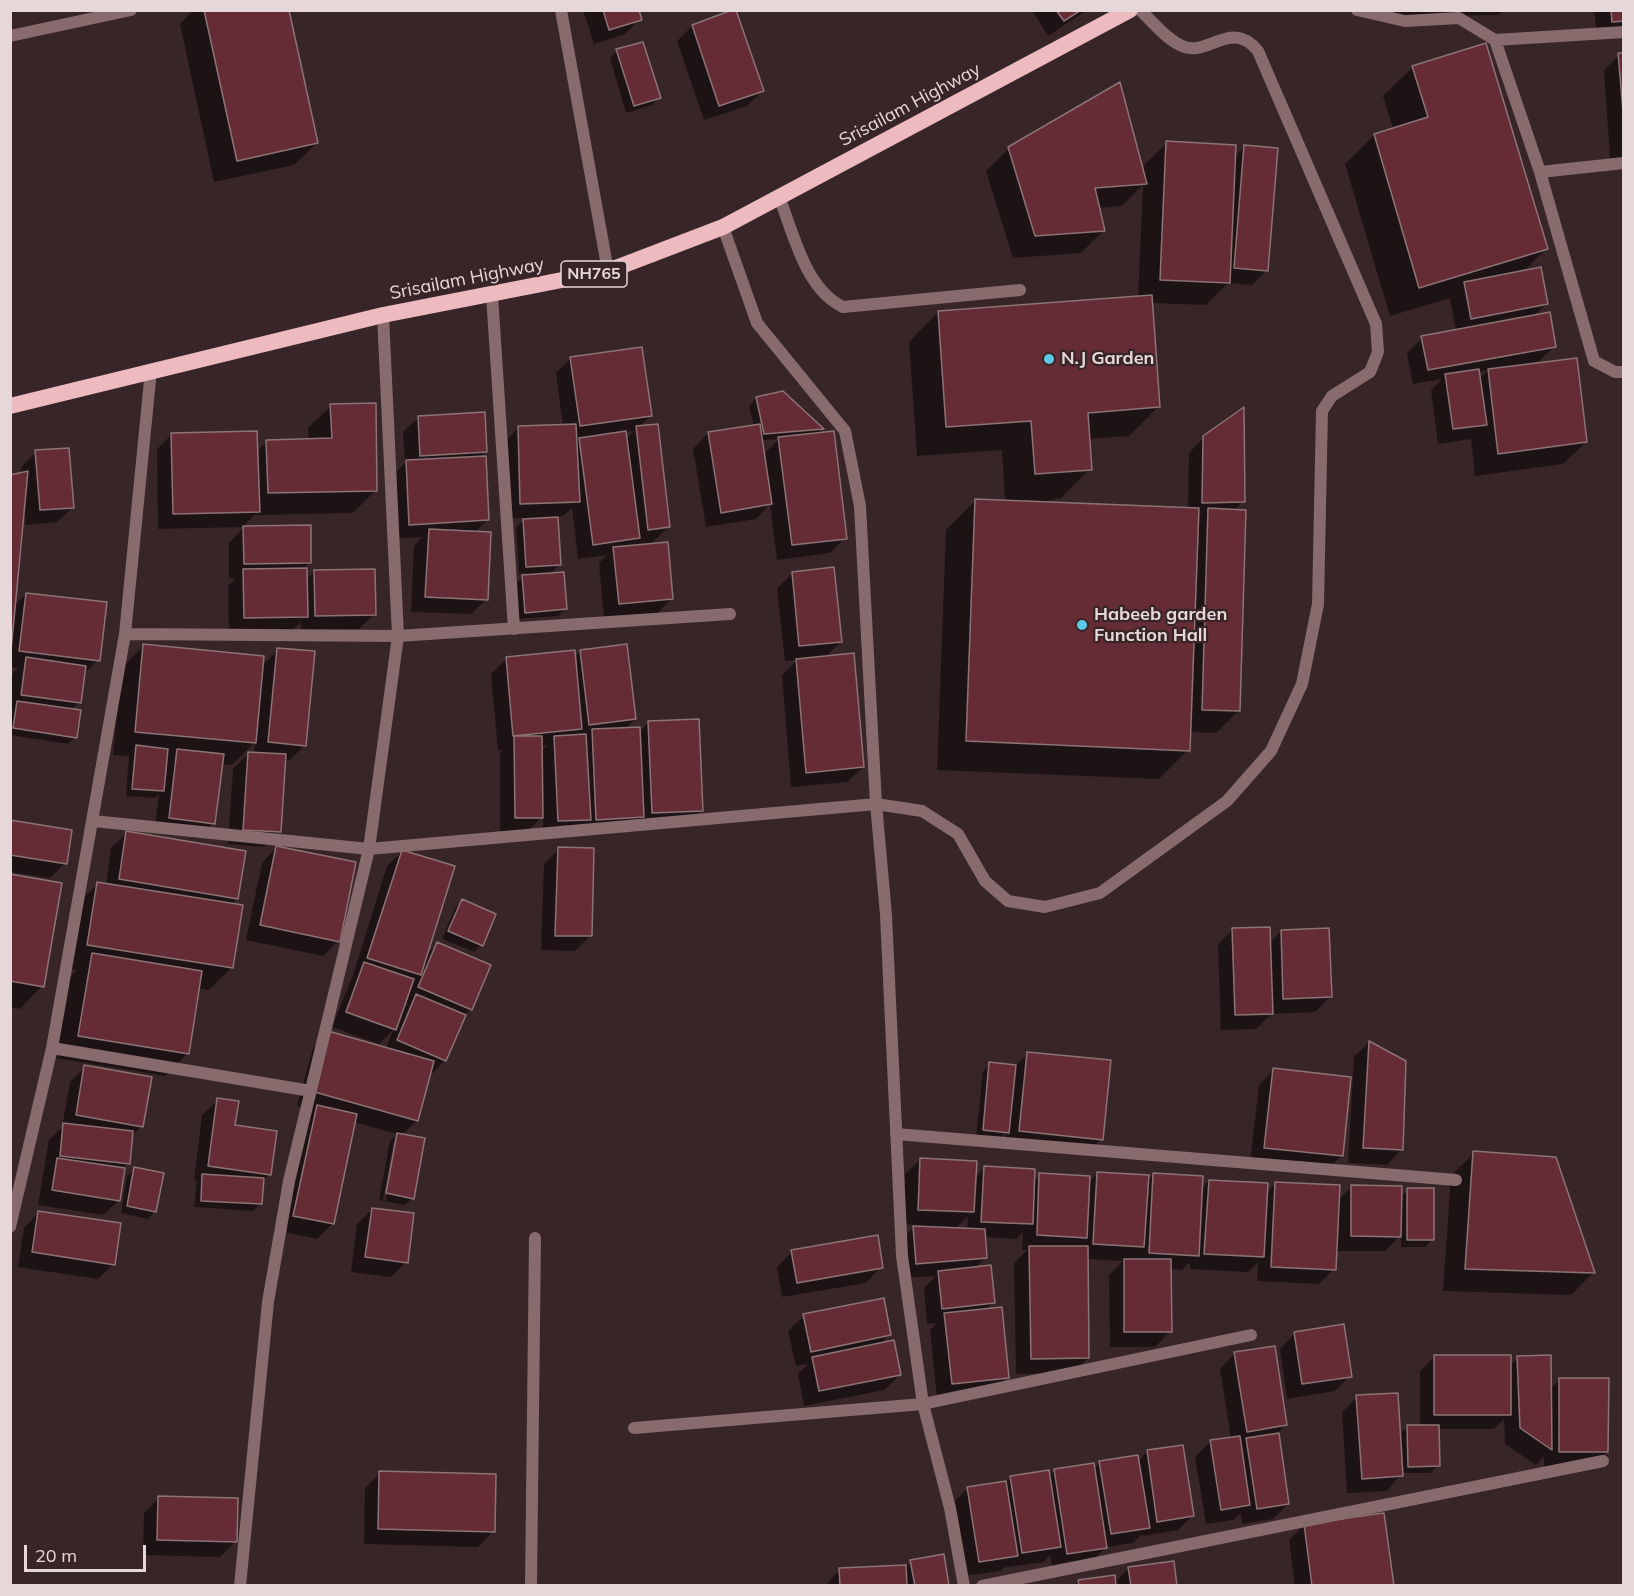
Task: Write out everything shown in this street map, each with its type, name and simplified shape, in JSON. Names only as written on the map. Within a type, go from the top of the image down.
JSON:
[{"type":"highway","name":"Srisailam Highway","points":[[10,406],[383,315],[608,271],[723,227],[1130,10]]},
{"type":"street","points":[[10,36],[131,10]]},
{"type":"street","points":[[561,10],[608,271]]},
{"type":"street","points":[[93,821],[369,849],[876,804],[922,811],[958,834],[985,881],[1008,901],[1045,907],[1100,893],[1227,801],[1271,751],[1302,684],[1318,604],[1322,411],[1332,396],[1370,372],[1378,352],[1376,324],[1258,51],[1250,42],[1233,36],[1194,48],[1180,46],[1140,10]]},
{"type":"street","points":[[1357,10],[1405,21],[1459,18],[1495,40],[1623,32]]},
{"type":"street","points":[[1495,40],[1540,172],[1594,361],[1615,372],[1623,372]]},
{"type":"street","points":[[1540,172],[1623,163]]},
{"type":"street","points":[[779,197],[814,281],[831,301],[843,307],[1020,290]]},
{"type":"street","points":[[723,227],[757,323],[845,431],[860,506],[876,804],[886,915],[902,1256],[923,1404],[950,1508],[964,1586]]},
{"type":"street","points":[[492,295],[514,629]]},
{"type":"street","points":[[240,1586],[268,1302],[288,1181],[369,849],[398,636],[383,315]]},
{"type":"street","points":[[10,1227],[52,1048],[125,634],[151,370]]},
{"type":"street","points":[[125,634],[398,636],[730,614]]},
{"type":"street","points":[[52,1048],[311,1091]]},
{"type":"street","points":[[896,1134],[1456,1180]]},
{"type":"street","points":[[531,1586],[535,1238]]},
{"type":"street","points":[[634,1428],[923,1404],[1251,1335]]},
{"type":"street","points":[[982,1586],[1603,1461]]},
{"type":"building","points":[[204,10],[289,10],[318,143],[237,161]]},
{"type":"building","points":[[603,10],[639,10],[642,20],[609,30]]},
{"type":"building","points":[[736,10],[764,91],[719,106],[692,25]]},
{"type":"building","points":[[1056,10],[1081,10],[1064,21]]},
{"type":"building","points":[[1611,10],[1624,10],[1624,21],[1612,22]]},
{"type":"building","points":[[643,42],[661,98],[634,106],[616,49]]},
{"type":"building","points":[[1486,43],[1548,249],[1419,288],[1374,134],[1428,117],[1412,66]]},
{"type":"building","points":[[1618,53],[1624,53],[1624,123]]},
{"type":"building","points":[[1120,82],[1147,184],[1095,188],[1105,231],[1035,236],[1008,147]]},
{"type":"building","points":[[1166,141],[1236,145],[1230,283],[1160,280]]},
{"type":"building","points":[[1244,145],[1278,148],[1268,271],[1234,268]]},
{"type":"building","points":[[1541,267],[1548,304],[1471,319],[1464,282]]},
{"type":"building","name":"N.J Garden","points":[[1152,295],[1160,407],[1088,413],[1092,470],[1035,474],[1031,421],[946,427],[938,311]]},
{"type":"building","points":[[1550,312],[1556,347],[1428,370],[1421,336]]},
{"type":"building","points":[[642,347],[652,416],[580,426],[570,357]]},
{"type":"building","points":[[1577,358],[1587,442],[1498,454],[1488,369]]},
{"type":"building","points":[[1479,369],[1487,425],[1453,429],[1445,374]]},
{"type":"building","points":[[783,391],[824,429],[764,434],[756,397]]},
{"type":"building","points":[[376,403],[377,491],[268,493],[266,440],[332,438],[330,404]]},
{"type":"building","points":[[1244,407],[1245,502],[1202,503],[1203,436]]},
{"type":"building","points":[[485,412],[487,452],[420,456],[418,416]]},
{"type":"building","points":[[576,424],[580,502],[520,504],[518,426]]},
{"type":"building","points":[[658,424],[670,527],[648,530],[636,426]]},
{"type":"building","points":[[760,424],[772,504],[721,513],[708,432]]},
{"type":"building","points":[[257,431],[260,512],[173,514],[171,433]]},
{"type":"building","points":[[626,431],[640,538],[593,545],[579,438]]},
{"type":"building","points":[[834,431],[847,539],[792,545],[778,437]]},
{"type":"building","points":[[69,448],[74,508],[40,510],[35,450]]},
{"type":"building","points":[[486,456],[489,520],[409,525],[406,460]]},
{"type":"building","points":[[28,471],[11,651],[10,651],[10,475]]},
{"type":"building","name":"Habeeb garden Function Hall","points":[[975,499],[1199,508],[1190,751],[966,741]]},
{"type":"building","points":[[1208,508],[1246,510],[1240,711],[1202,710]]},
{"type":"building","points":[[558,517],[561,565],[526,567],[523,519]]},
{"type":"building","points":[[311,525],[311,563],[244,564],[243,526]]},
{"type":"building","points":[[429,529],[491,532],[488,600],[425,597]]},
{"type":"building","points":[[668,542],[673,599],[619,604],[613,547]]},
{"type":"building","points":[[834,567],[842,642],[799,646],[792,572]]},
{"type":"building","points":[[307,568],[308,617],[244,618],[243,569]]},
{"type":"building","points":[[375,569],[376,615],[315,616],[314,570]]},
{"type":"building","points":[[564,572],[567,609],[525,613],[522,575]]},
{"type":"building","points":[[26,593],[107,602],[100,661],[19,651]]},
{"type":"building","points":[[143,644],[264,656],[256,743],[135,732]]},
{"type":"building","points":[[627,644],[636,719],[589,725],[580,650]]},
{"type":"building","points":[[277,648],[315,651],[306,746],[268,742]]},
{"type":"building","points":[[575,650],[582,729],[513,736],[506,657]]},
{"type":"building","points":[[854,653],[864,767],[806,773],[796,659]]},
{"type":"building","points":[[26,657],[86,666],[81,703],[21,695]]},
{"type":"building","points":[[17,701],[81,710],[77,738],[13,728]]},
{"type":"building","points":[[699,719],[703,811],[652,813],[648,721]]},
{"type":"building","points":[[640,727],[644,817],[596,820],[592,729]]},
{"type":"building","points":[[586,734],[591,820],[558,821],[554,736]]},
{"type":"building","points":[[514,736],[542,736],[543,818],[515,818]]},
{"type":"building","points":[[136,745],[168,749],[164,791],[132,789]]},
{"type":"building","points":[[177,749],[224,754],[215,824],[169,818]]},
{"type":"building","points":[[248,752],[286,754],[281,832],[243,830]]},
{"type":"building","points":[[10,820],[72,830],[67,864],[10,855]]},
{"type":"building","points":[[126,831],[246,851],[238,899],[119,879]]},
{"type":"building","points":[[276,846],[356,862],[340,942],[260,925]]},
{"type":"building","points":[[558,847],[594,848],[592,936],[555,936]]},
{"type":"building","points":[[402,850],[455,866],[421,975],[367,958]]},
{"type":"building","points":[[10,874],[62,883],[44,987],[10,981]]},
{"type":"building","points":[[97,882],[243,905],[233,968],[87,945]]},
{"type":"building","points":[[462,899],[496,914],[483,946],[448,931]]},
{"type":"building","points":[[1270,927],[1273,1014],[1235,1015],[1232,928]]},
{"type":"building","points":[[1329,928],[1332,997],[1283,999],[1281,930]]},
{"type":"building","points":[[437,942],[491,965],[472,1010],[418,987]]},
{"type":"building","points":[[92,953],[202,971],[189,1054],[78,1036]]},
{"type":"building","points":[[364,962],[414,979],[396,1030],[346,1012]]},
{"type":"building","points":[[416,994],[466,1015],[446,1061],[397,1040]]},
{"type":"building","points":[[328,1031],[434,1061],[418,1121],[311,1091]]},
{"type":"building","points":[[1369,1041],[1406,1061],[1403,1150],[1363,1148]]},
{"type":"building","points":[[1027,1052],[1111,1060],[1103,1140],[1019,1131]]},
{"type":"building","points":[[989,1062],[1016,1065],[1009,1133],[983,1130]]},
{"type":"building","points":[[84,1065],[152,1077],[143,1127],[76,1115]]},
{"type":"building","points":[[1273,1068],[1351,1077],[1343,1156],[1264,1148]]},
{"type":"building","points":[[217,1098],[239,1101],[235,1125],[277,1131],[271,1175],[208,1166]]},
{"type":"building","points":[[317,1105],[357,1114],[334,1224],[293,1216]]},
{"type":"building","points":[[63,1123],[133,1131],[130,1164],[60,1156]]},
{"type":"building","points":[[397,1133],[425,1138],[414,1199],[386,1193]]},
{"type":"building","points":[[1473,1151],[1556,1157],[1595,1273],[1465,1269]]},
{"type":"building","points":[[57,1158],[125,1168],[120,1201],[52,1190]]},
{"type":"building","points":[[920,1158],[977,1161],[974,1212],[918,1210]]},
{"type":"building","points":[[984,1166],[1035,1169],[1033,1224],[981,1222]]},
{"type":"building","points":[[134,1167],[164,1173],[156,1212],[127,1206]]},
{"type":"building","points":[[1097,1172],[1149,1175],[1144,1247],[1093,1244]]},
{"type":"building","points":[[1039,1173],[1090,1176],[1087,1238],[1037,1235]]},
{"type":"building","points":[[1153,1173],[1203,1176],[1199,1256],[1149,1253]]},
{"type":"building","points":[[202,1174],[264,1178],[262,1204],[201,1201]]},
{"type":"building","points":[[1209,1180],[1268,1183],[1264,1257],[1204,1254]]},
{"type":"building","points":[[1275,1182],[1340,1185],[1336,1270],[1271,1267]]},
{"type":"building","points":[[1351,1185],[1402,1186],[1401,1237],[1351,1236]]},
{"type":"building","points":[[1407,1188],[1434,1188],[1434,1240],[1407,1240]]},
{"type":"building","points":[[372,1208],[414,1213],[408,1263],[365,1257]]},
{"type":"building","points":[[38,1211],[121,1223],[115,1265],[32,1252]]},
{"type":"building","points":[[913,1226],[985,1229],[987,1258],[916,1264]]},
{"type":"building","points":[[878,1235],[883,1268],[797,1283],[791,1250]]},
{"type":"building","points":[[1029,1246],[1088,1246],[1089,1358],[1031,1359]]},
{"type":"building","points":[[1124,1259],[1171,1259],[1172,1332],[1124,1332]]},
{"type":"building","points":[[991,1265],[995,1303],[942,1309],[938,1271]]},
{"type":"building","points":[[884,1298],[891,1335],[811,1352],[803,1314]]},
{"type":"building","points":[[1002,1307],[1009,1378],[952,1384],[944,1313]]},
{"type":"building","points":[[1344,1324],[1352,1377],[1302,1384],[1294,1332]]},
{"type":"building","points":[[894,1340],[901,1375],[819,1391],[812,1357]]},
{"type":"building","points":[[1275,1346],[1287,1425],[1247,1432],[1234,1352]]},
{"type":"building","points":[[1434,1355],[1511,1355],[1511,1415],[1434,1415]]},
{"type":"building","points":[[1551,1355],[1552,1450],[1520,1428],[1517,1356]]},
{"type":"building","points":[[1559,1378],[1609,1378],[1608,1452],[1559,1452]]},
{"type":"building","points":[[1398,1393],[1403,1476],[1362,1479],[1356,1395]]},
{"type":"building","points":[[1407,1425],[1439,1425],[1440,1466],[1408,1467]]},
{"type":"building","points":[[1279,1433],[1289,1504],[1257,1509],[1246,1438]]},
{"type":"building","points":[[1240,1436],[1250,1505],[1221,1510],[1210,1440]]},
{"type":"building","points":[[1183,1445],[1194,1516],[1157,1522],[1147,1450]]},
{"type":"building","points":[[1138,1455],[1150,1528],[1111,1534],[1099,1461]]},
{"type":"building","points":[[1094,1463],[1107,1548],[1067,1554],[1054,1469]]},
{"type":"building","points":[[1049,1470],[1061,1547],[1022,1553],[1010,1476]]},
{"type":"building","points":[[379,1471],[496,1474],[495,1532],[378,1529]]},
{"type":"building","points":[[1006,1481],[1018,1556],[979,1562],[967,1487]]},
{"type":"building","points":[[158,1496],[238,1498],[237,1542],[157,1540]]},
{"type":"building","points":[[1384,1513],[1394,1586],[1312,1586],[1304,1524]]},
{"type":"building","points":[[944,1554],[949,1586],[915,1586],[910,1560]]},
{"type":"building","points":[[1174,1561],[1177,1586],[1131,1586],[1128,1567]]},
{"type":"building","points":[[906,1565],[907,1586],[840,1586],[839,1568]]},
{"type":"building","points":[[1115,1575],[1116,1586],[1079,1586],[1078,1580]]},
{"type":"place","name":"N.J Garden","points":[[1049,359]]},
{"type":"place","name":"Habeeb garden Function Hall","points":[[1082,625]]}]
